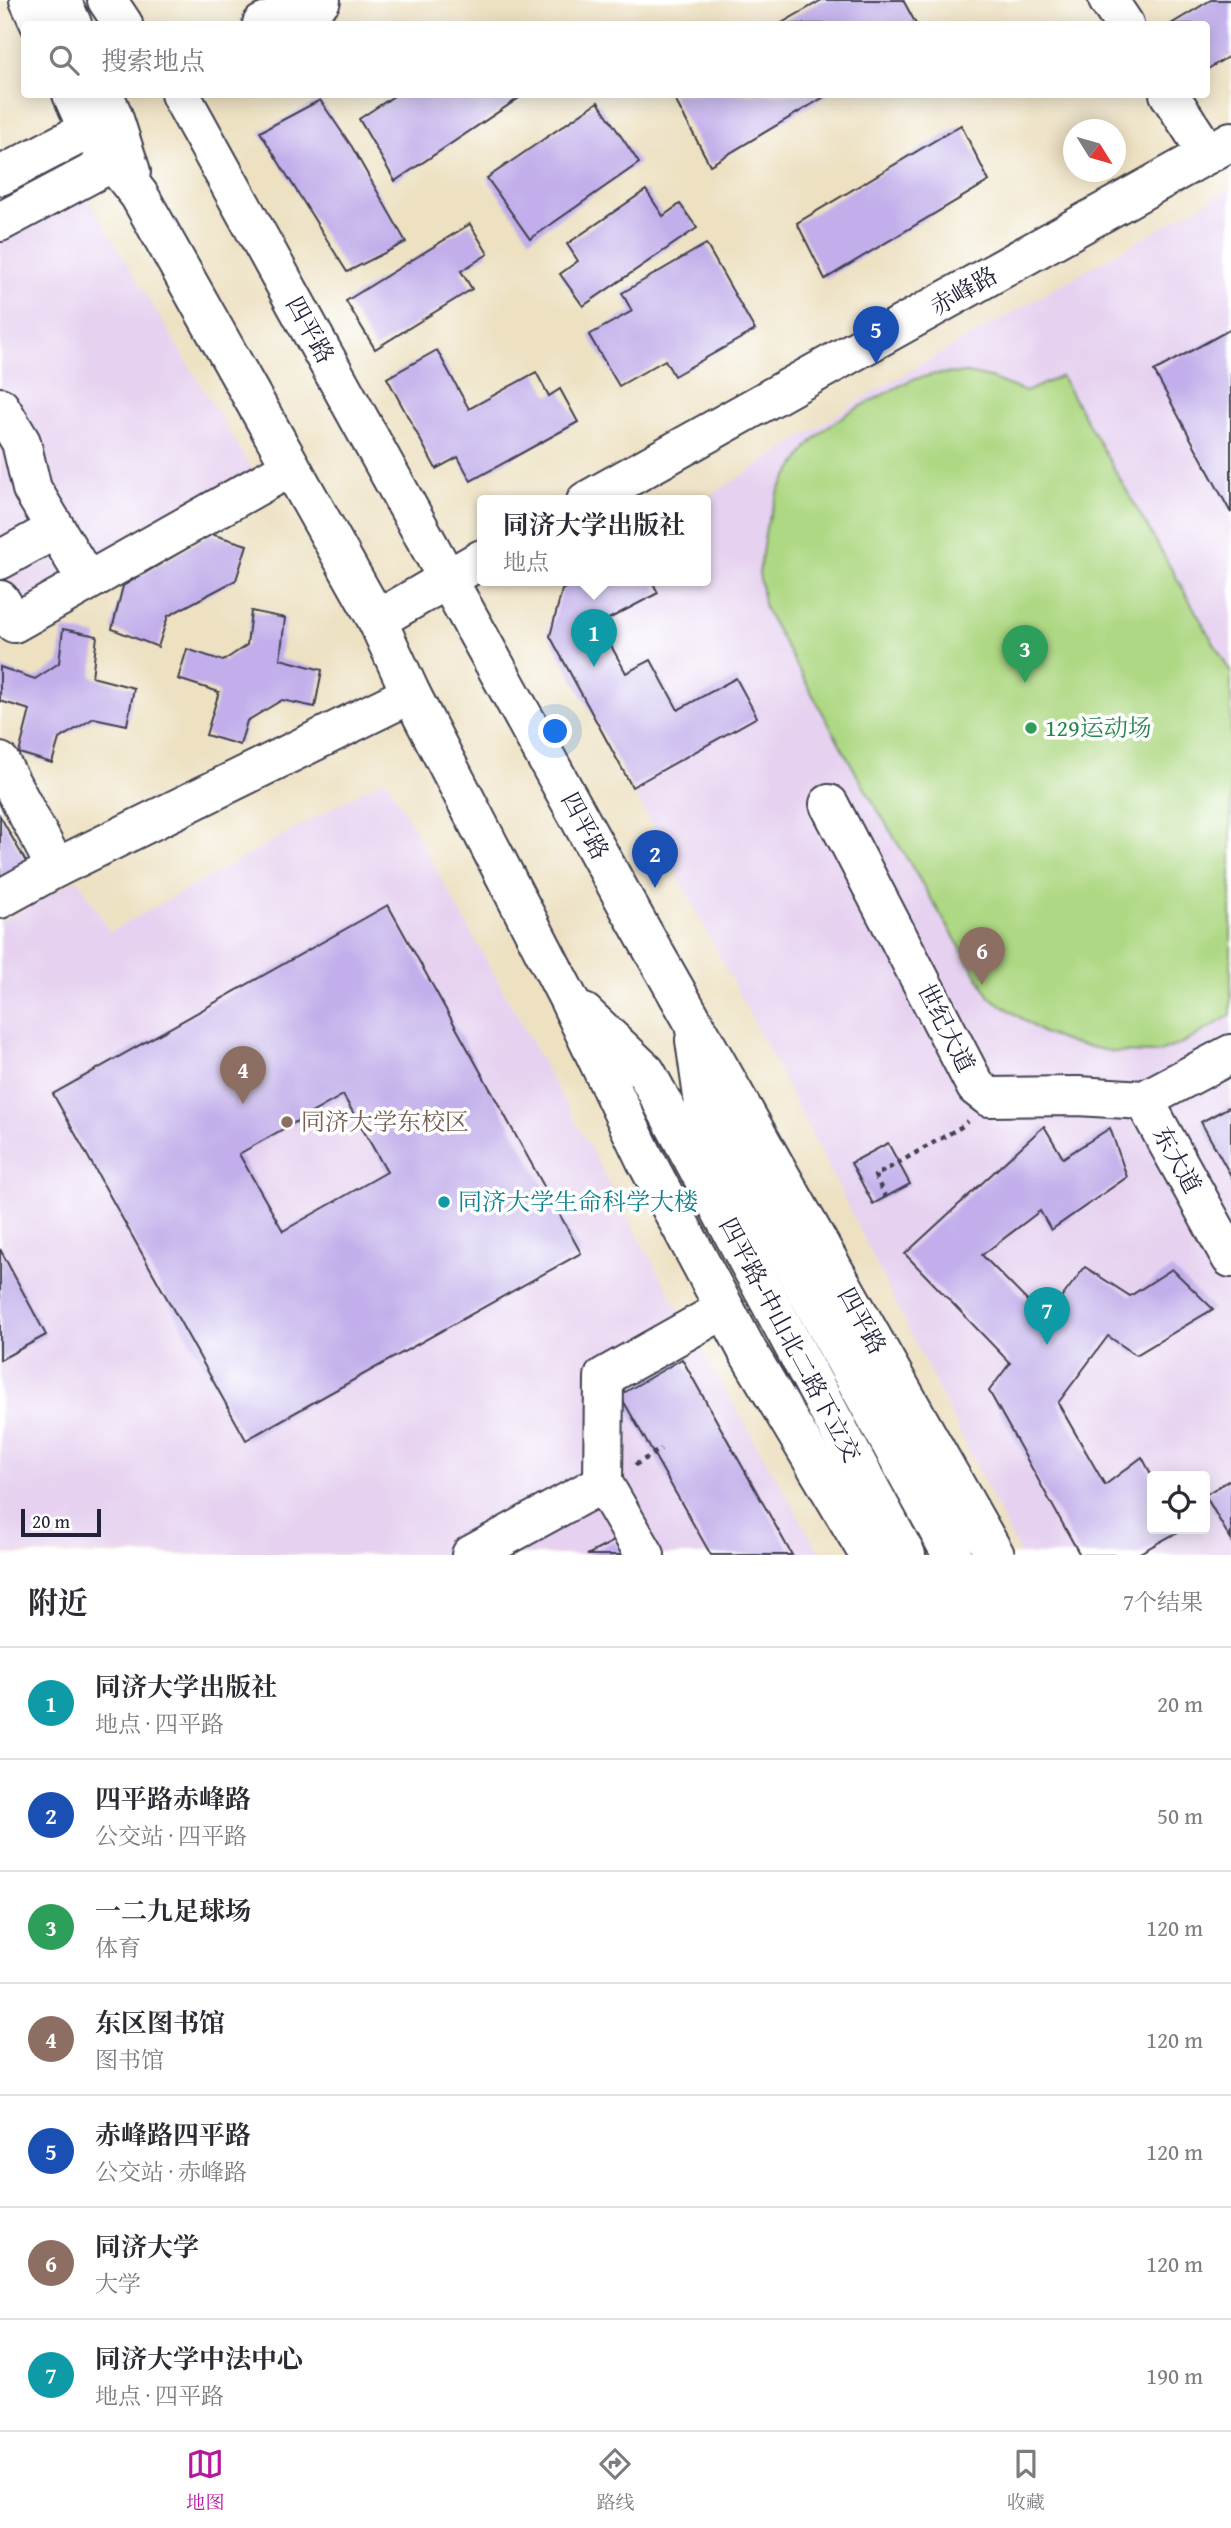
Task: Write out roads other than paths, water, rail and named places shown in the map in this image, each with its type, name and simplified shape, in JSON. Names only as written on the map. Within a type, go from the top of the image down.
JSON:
[{"type":"main road","points":[[29,0],[39,21]]},
{"type":"main road","points":[[61,0],[71,21]]},
{"type":"main road","points":[[107,0],[121,21]]},
{"type":"main road","points":[[135,0],[146,21]]},
{"type":"main road","points":[[269,21],[321,0]]},
{"type":"main road","points":[[1108,0],[1122,21]]},
{"type":"main road","points":[[74,98],[88,130],[139,195],[377,620],[411,694],[568,998],[646,1159],[748,1352],[869,1555]]},
{"type":"main road","points":[[106,98],[139,195]]},
{"type":"main road","name":"四平路","points":[[182,98],[447,580],[995,1555]]},
{"type":"main road","points":[[1173,98],[1219,148]]},
{"type":"main road","points":[[0,176],[88,130]]},
{"type":"main road","name":"赤峰路","points":[[597,495],[1219,148]]},
{"type":"main road","points":[[0,222],[113,162]]},
{"type":"main road","points":[[0,407],[21,442],[32,489],[88,581]]},
{"type":"main road","points":[[0,600],[14,623],[291,467]]},
{"type":"main road","points":[[0,560],[56,529]]},
{"type":"main road","points":[[377,620],[477,562]]},
{"type":"main road","points":[[0,899],[56,868],[411,694]]},
{"type":"main road","points":[[5,782],[56,868]]},
{"type":"main road","name":"世纪大道","points":[[829,804],[976,1087],[989,1097],[1078,1096],[1144,1100]]},
{"type":"main road","name":"四平路-中山北二路下立交","points":[[568,998],[646,1072],[906,1555]]},
{"type":"main road","name":"四平路-中山北二路下立交","points":[[692,1018],[704,1104],[952,1555]]},
{"type":"main road","points":[[1144,1100],[1231,1054]]},
{"type":"main road","name":"东大道","points":[[1144,1100],[1231,1258]]},
{"type":"main road","points":[[645,1555],[603,1483],[604,1377],[725,1309]]},
{"type":"main road","points":[[471,1555],[603,1483]]},
{"type":"place","name":"赤峰路四平路","points":[[876,364]]},
{"type":"place","name":"同济大学出版社","points":[[594,667]]},
{"type":"place","name":"一二九足球场","points":[[1025,683]]},
{"type":"place","name":"129运动场","points":[[1031,728]]},
{"type":"place","name":"四平路赤峰路","points":[[655,888]]},
{"type":"place","name":"同济大学","points":[[982,985]]},
{"type":"place","name":"东区图书馆","points":[[243,1104]]},
{"type":"place","name":"同济大学东校区","points":[[287,1122]]},
{"type":"place","name":"同济大学生命科学大楼","points":[[444,1202]]},
{"type":"place","name":"同济大学中法中心","points":[[1047,1345]]}]
